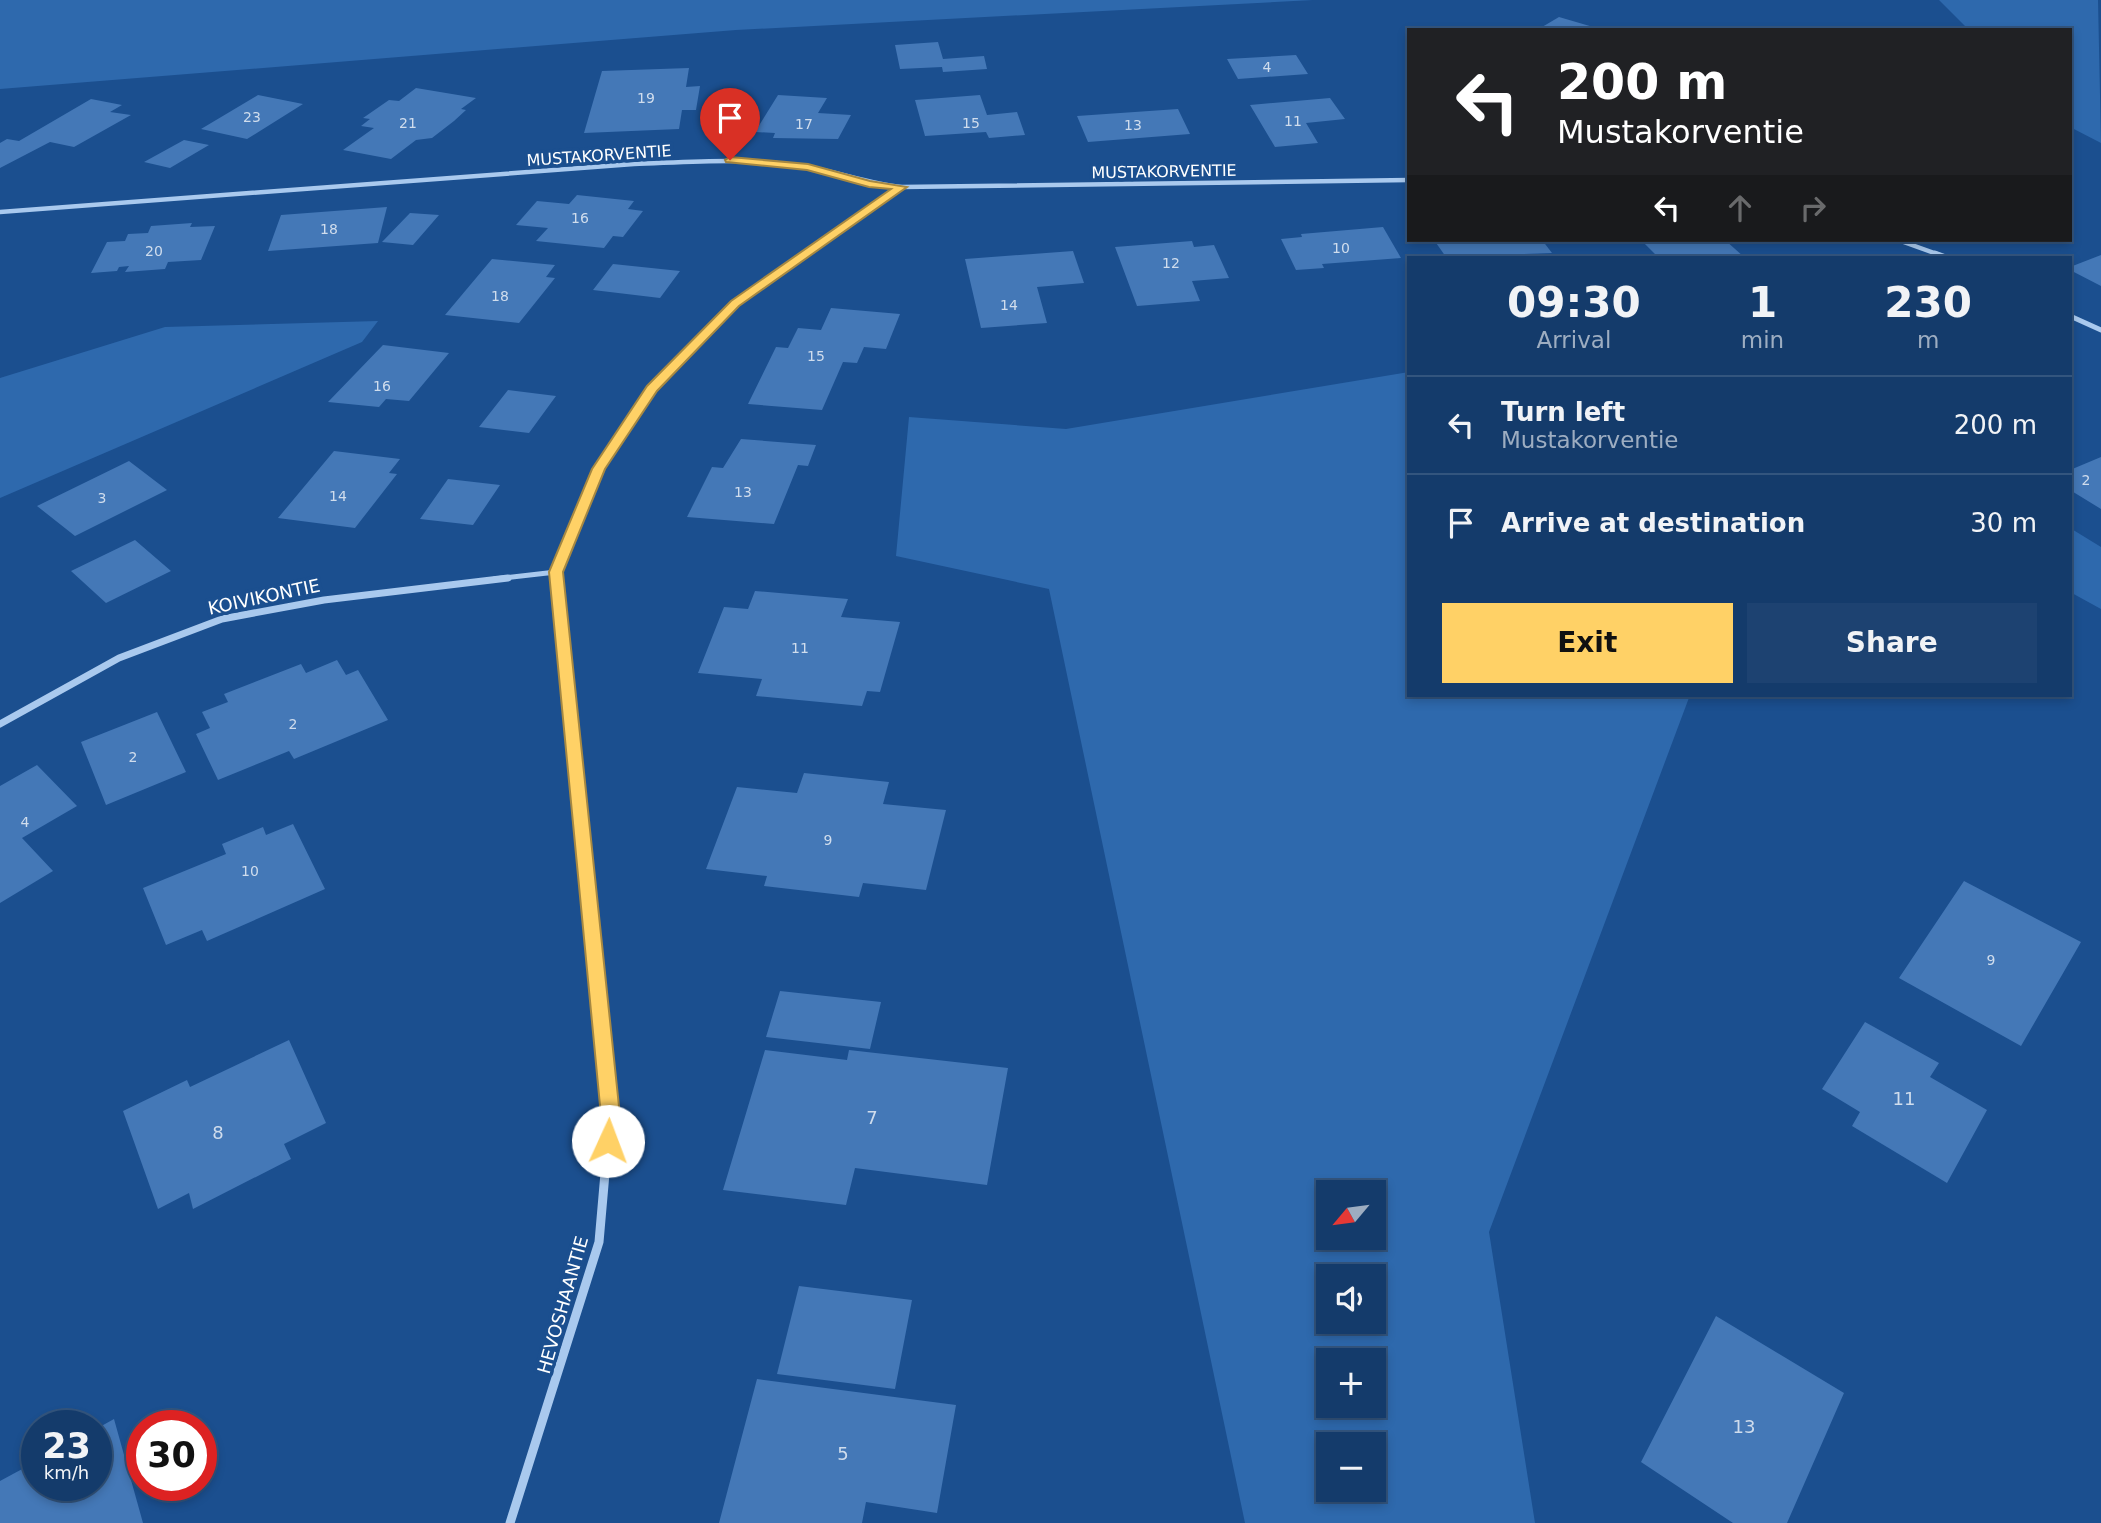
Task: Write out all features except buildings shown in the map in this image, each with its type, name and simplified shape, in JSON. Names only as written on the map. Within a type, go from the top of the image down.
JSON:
[{"type":"street","name":"MUSTAKORVENTIE","points":[[0,212],[634,164],[730,160],[808,167],[869,184],[902,187],[1407,180]]},
{"type":"street","name":"HEVOSHAANTIE","points":[[510,1523],[599,1242],[610,1116],[556,572],[599,469],[652,389],[735,304],[902,187]]},
{"type":"street","points":[[1904,242],[1943,256]]},
{"type":"street","points":[[2072,317],[2101,330]]},
{"type":"street","name":"KOIVIKONTIE","points":[[0,724],[119,658],[222,619],[324,600],[556,572]]},
{"type":"shaded area","points":[[0,0],[1313,0],[736,30],[0,89]]},
{"type":"shaded area","points":[[1939,0],[2098,0],[2101,143],[2072,128],[2072,28],[1967,28]]},
{"type":"shaded area","points":[[378,321],[362,342],[0,498],[0,378],[165,327]]},
{"type":"shaded area","points":[[1407,372],[1407,697],[1689,697],[1489,1232],[1535,1523],[1245,1523],[1049,589],[896,556],[909,417],[1066,429]]},
{"type":"shaded area","points":[[2072,529],[2101,547],[2101,609],[2072,593]]},
{"type":"route","points":[[608,1141],[610,1116],[556,572],[599,469],[652,389],[735,304],[902,187],[869,184],[808,167],[730,160]]}]
